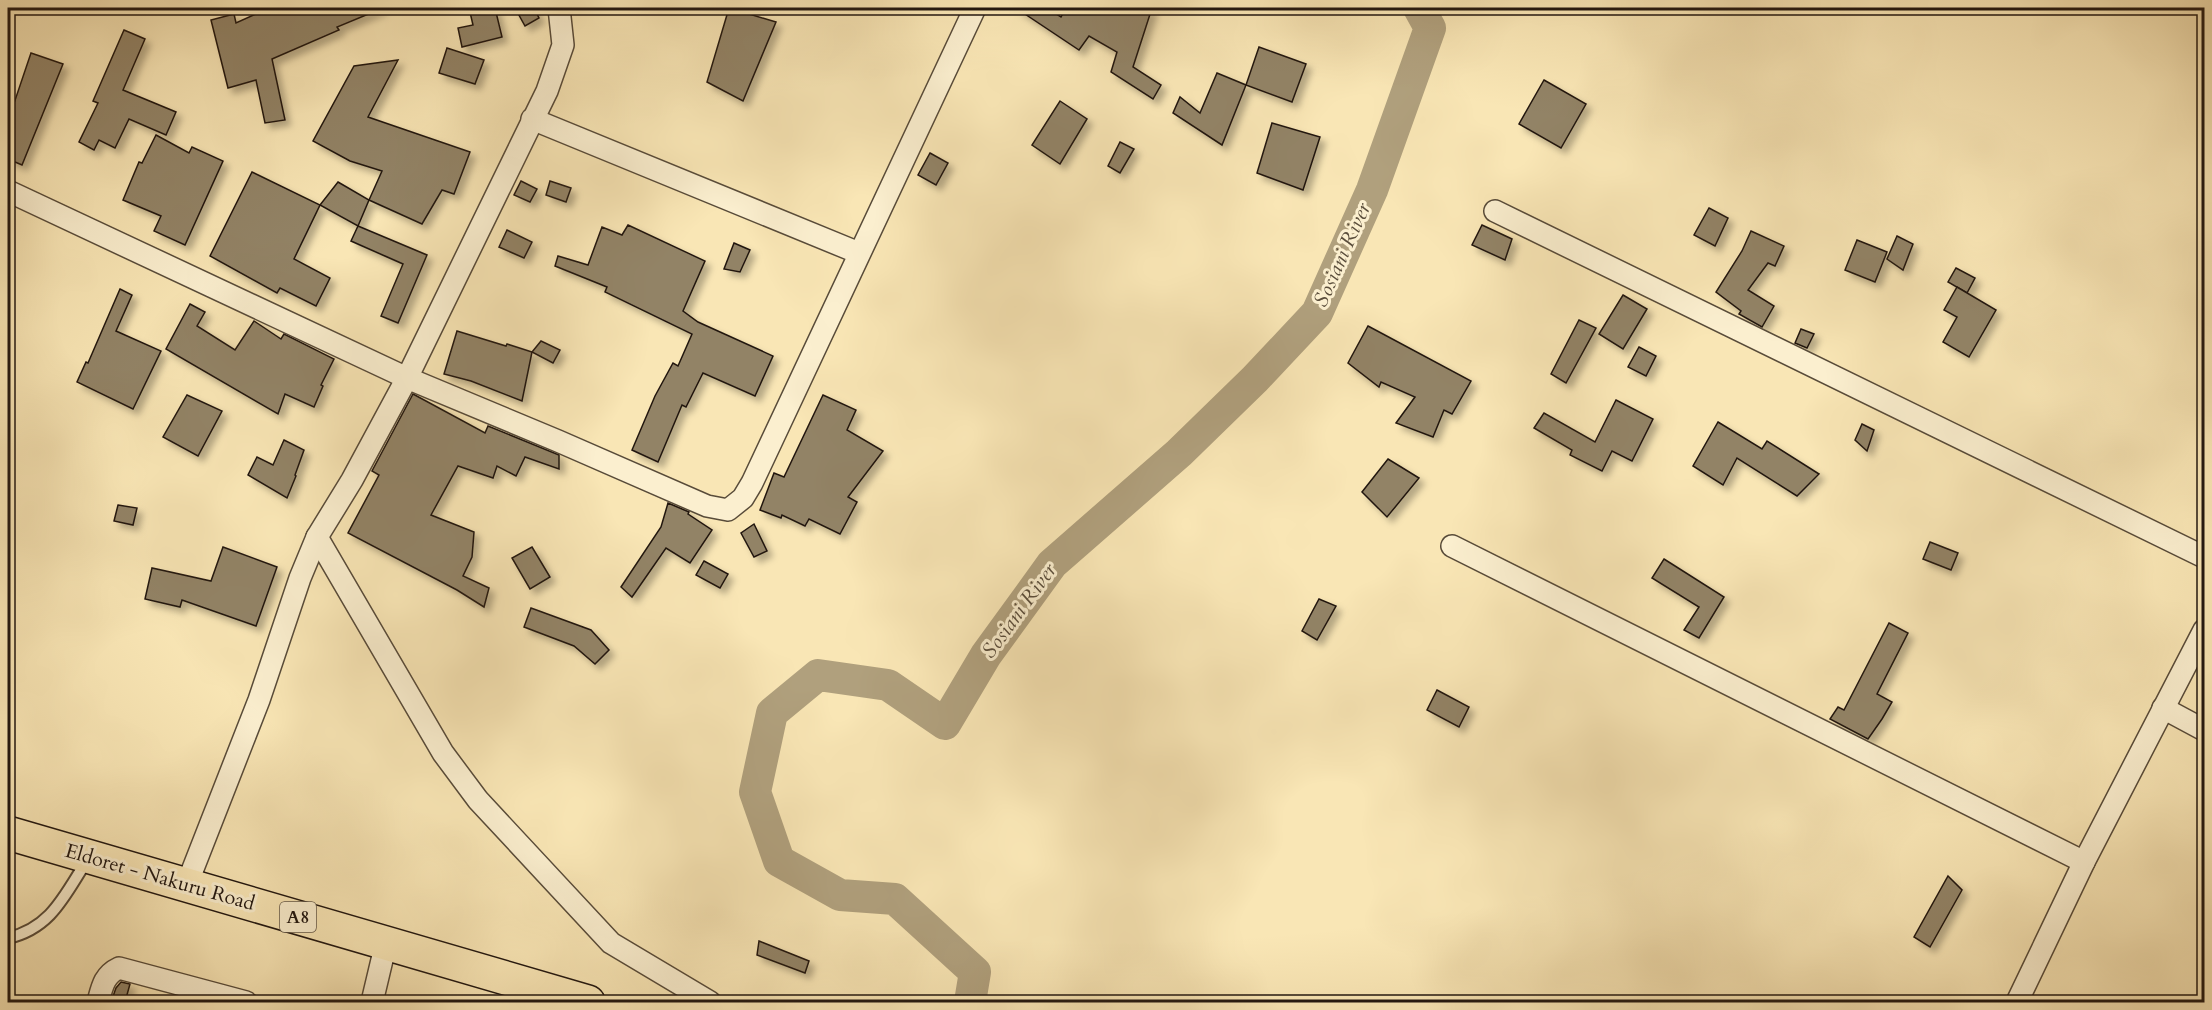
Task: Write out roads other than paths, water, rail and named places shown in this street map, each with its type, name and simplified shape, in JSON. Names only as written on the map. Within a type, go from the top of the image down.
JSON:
[{"type":"highway","name":"Eldoret - Nakuru Road","points":[[8,833],[588,1002]]},
{"type":"street","points":[[187,884],[259,700],[300,578],[317,537],[352,480],[407,378],[547,91],[563,45],[559,8]]},
{"type":"street","points":[[8,191],[407,378],[707,506],[728,510],[743,498],[752,483],[975,8]]},
{"type":"street","points":[[532,119],[859,253]]},
{"type":"street","points":[[1495,211],[2205,557]]},
{"type":"street","points":[[317,537],[443,753],[478,800],[611,943],[710,1002]]},
{"type":"street","points":[[1452,546],[2084,862]]},
{"type":"street","points":[[2017,1002],[2084,862],[2205,630]]},
{"type":"street","points":[[2163,708],[2205,730]]},
{"type":"street","points":[[372,1002],[386,943]]},
{"type":"street","points":[[98,1002],[104,980],[111,972],[119,968],[246,1002]]},
{"type":"lane","points":[[8,938],[22,935],[40,926],[52,915],[90,856]]},
{"type":"waterway","name":"Sosiani River","points":[[970,1002],[975,972],[895,899],[840,895],[779,861],[755,792],[772,713],[818,675],[888,685],[945,724],[986,655],[1052,564],[1179,453],[1255,379],[1317,313],[1372,190],[1430,28],[1419,8]]}]
